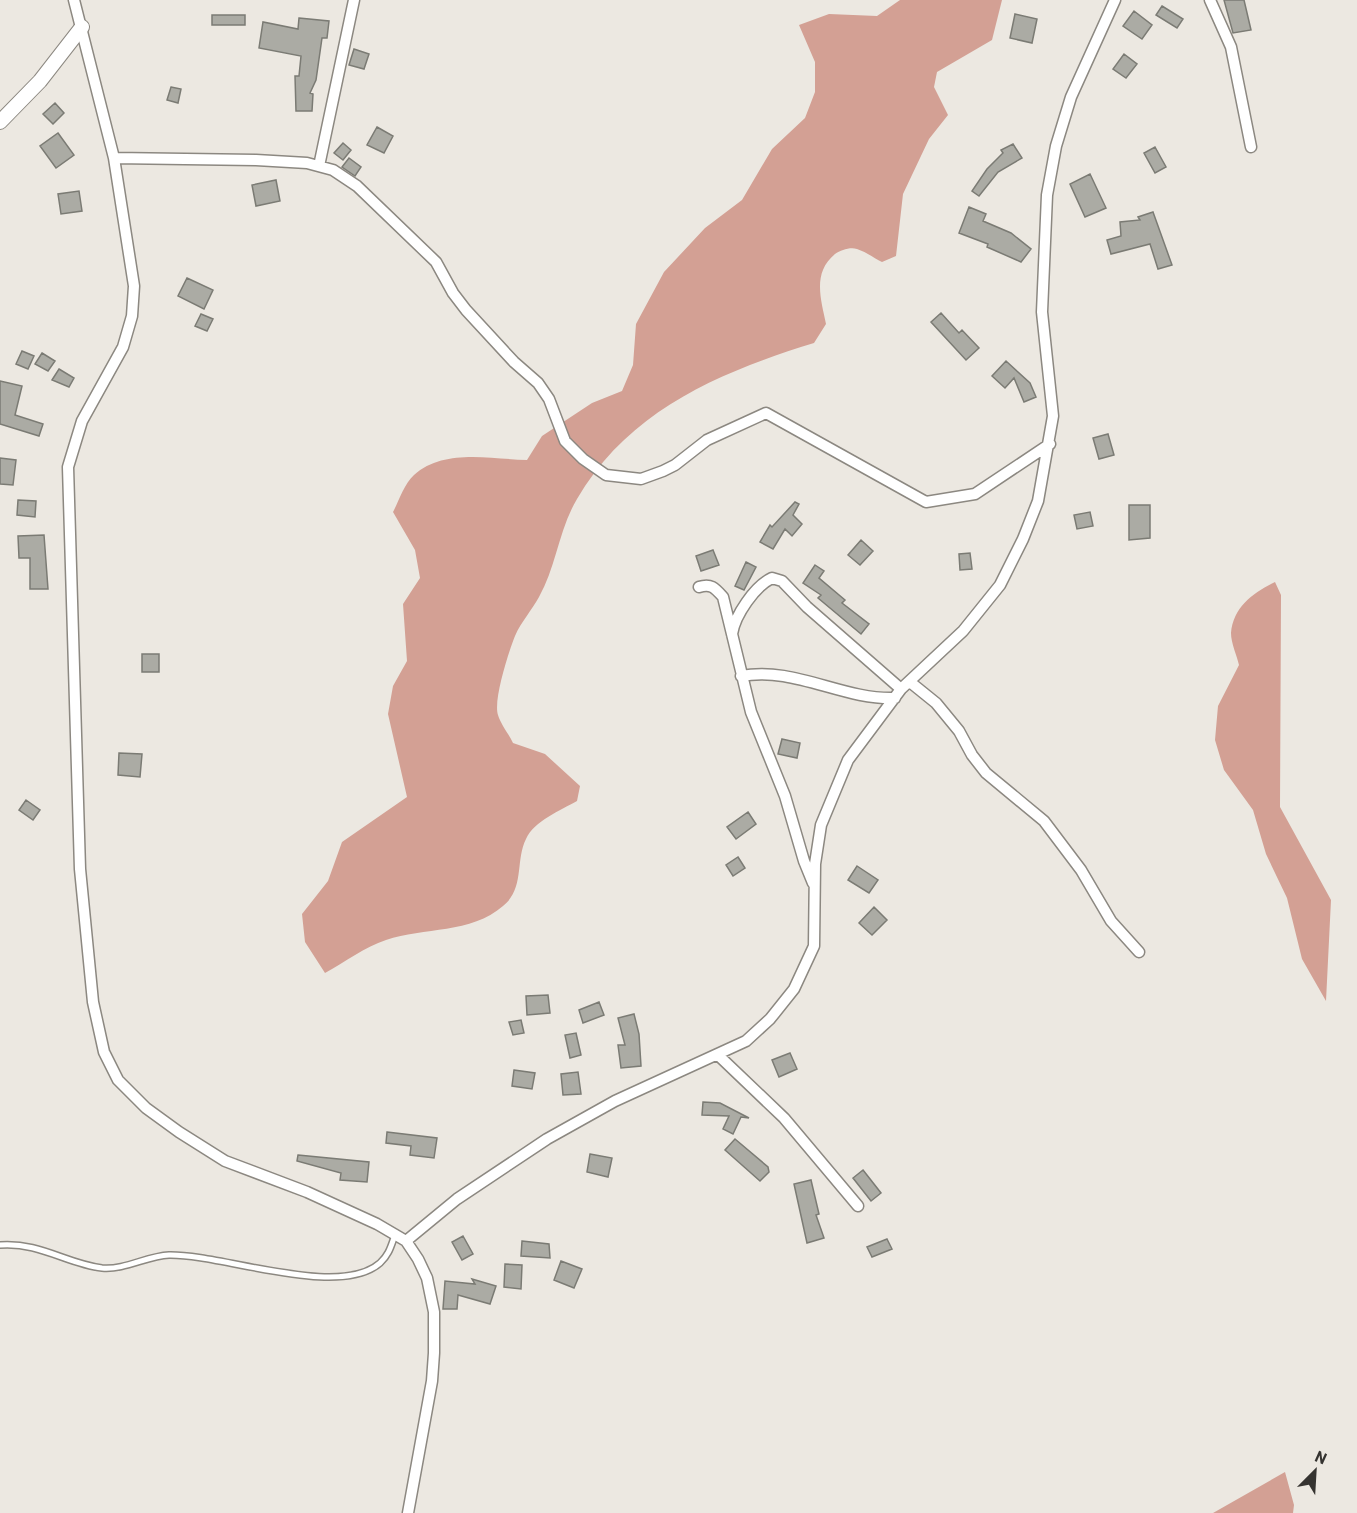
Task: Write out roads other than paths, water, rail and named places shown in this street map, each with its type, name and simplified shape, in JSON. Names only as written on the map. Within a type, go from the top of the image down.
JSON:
[{"type":"street","points":[[74,0],[114,158],[134,286],[132,316],[123,347],[82,421],[68,467],[80,869],[93,1002],[104,1052],[118,1080],[146,1108],[225,1161],[307,1192],[406,1241],[427,1278],[434,1312],[432,1382],[408,1513]]},
{"type":"street","points":[[319,166],[354,0]]},
{"type":"street","points":[[406,1241],[457,1199],[547,1139],[615,1101],[746,1041],[770,1019],[794,989],[814,946],[814,887],[821,825],[848,760],[902,689],[963,631],[1000,585],[1023,540],[1038,501],[1050,444],[1053,416],[1042,312],[1047,195],[1056,146],[1071,97],[1116,0]]},
{"type":"street","points":[[1210,0],[1231,47],[1251,147]]},
{"type":"street","points":[[0,122],[40,81],[82,27]]},
{"type":"street","points":[[114,158],[256,160],[319,166],[333,170],[357,186],[431,256],[466,310],[514,362],[538,383],[549,399],[565,441],[583,459],[606,475],[641,479],[663,471],[675,465],[706,440],[766,412],[926,502],[975,494],[1050,444]]},
{"type":"street","points":[[732,637],[734,626],[749,600],[765,581],[772,578],[782,581],[807,607],[902,689],[936,703],[987,773],[1044,821],[1082,870],[1111,921],[1139,952]]},
{"type":"street","points":[[699,587],[707,585],[715,588],[723,597],[751,712],[785,795],[814,887]]},
{"type":"street","points":[[741,676],[762,673],[785,676],[876,699],[902,689]]},
{"type":"street","points":[[718,1055],[784,1118],[858,1206]]},
{"type":"lane","points":[[0,1245],[39,1248],[102,1268],[132,1265],[167,1255],[205,1258],[305,1275],[337,1276],[365,1272],[378,1264],[388,1255],[396,1235]]}]
